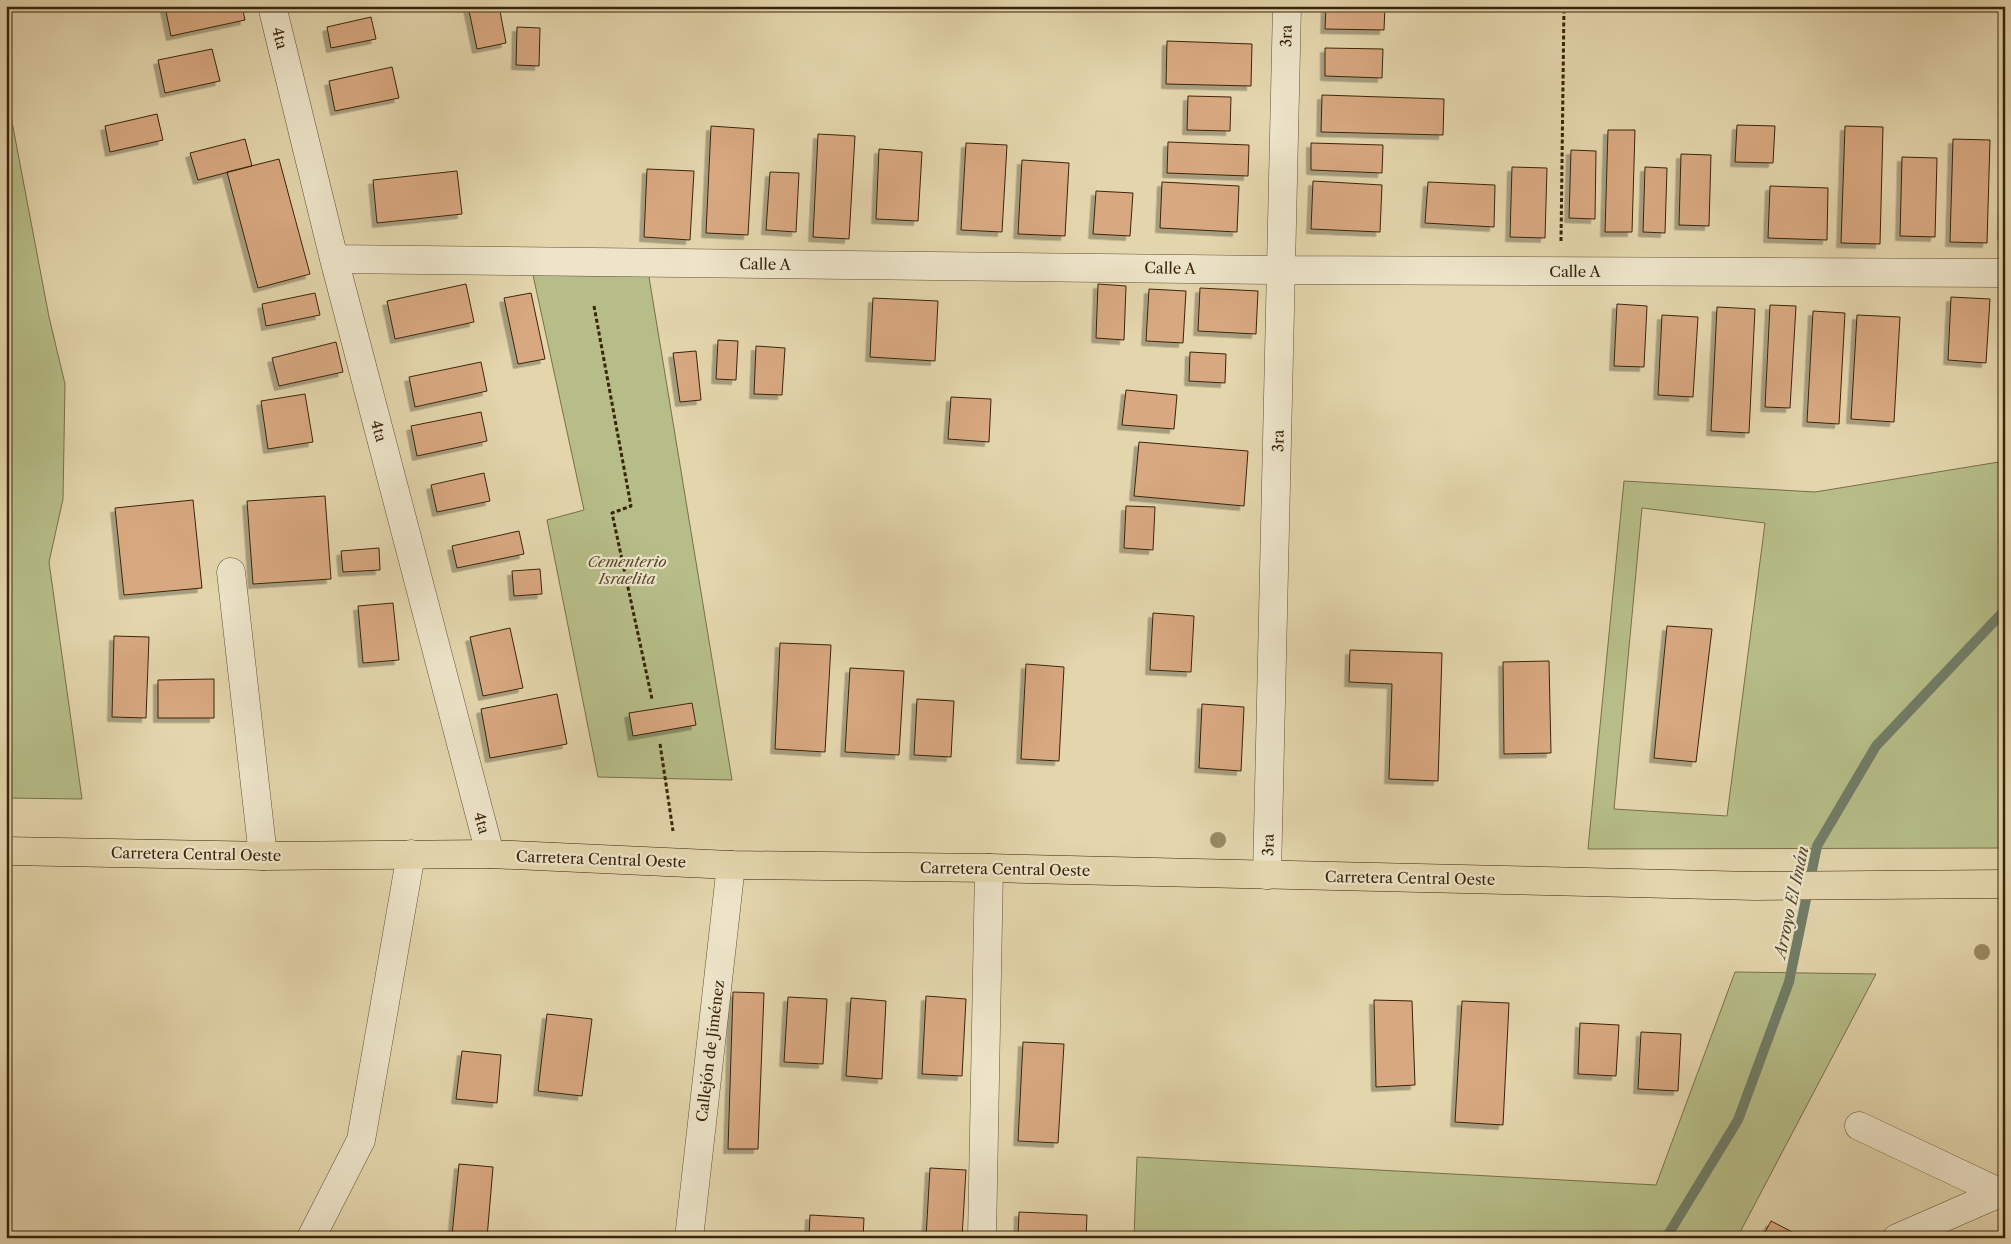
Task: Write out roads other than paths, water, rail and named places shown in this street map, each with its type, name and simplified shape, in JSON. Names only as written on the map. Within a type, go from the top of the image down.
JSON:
[{"type":"main road","name":"Carretera Central Oeste","points":[[6,851],[263,856],[490,854],[677,861],[731,865],[989,868],[1755,886],[2005,884]]},
{"type":"street","name":"4ta","points":[[272,6],[334,259],[490,854]]},
{"type":"street","name":"3ra","points":[[1267,875],[1287,6]]},
{"type":"street","name":"Calle A","points":[[334,259],[1282,270],[2005,273]]},
{"type":"street","points":[[231,572],[263,856]]},
{"type":"street","points":[[311,1238],[361,1140],[411,854]]},
{"type":"street","name":"Callejón de Jiménez","points":[[688,1238],[731,865]]},
{"type":"street","points":[[982,1238],[989,868]]},
{"type":"street","points":[[1859,1126],[2002,1194]]},
{"type":"street","points":[[1897,1238],[2002,1194]]},
{"type":"waterway","name":"Arroyo El Imán","points":[[1666,1238],[1738,1120],[1789,982],[1817,846],[1876,746],[2005,610]]},
{"type":"park label","name":"Cementerio Israelita","points":[[627,570]]}]
